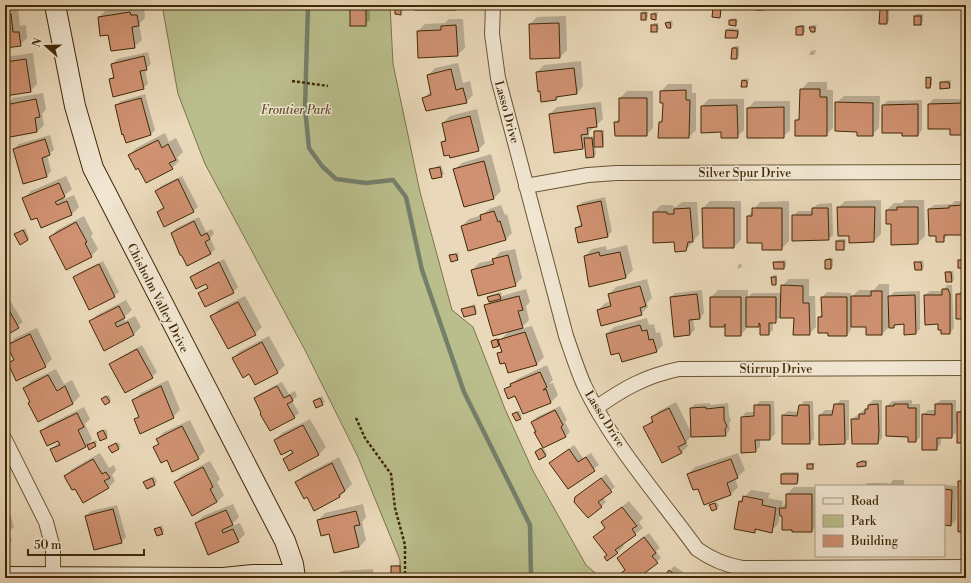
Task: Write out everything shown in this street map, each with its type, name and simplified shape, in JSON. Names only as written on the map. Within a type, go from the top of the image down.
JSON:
[{"type":"street","name":"Chisholm Valley Drive","points":[[55,5],[75,106],[93,168],[285,541],[290,552],[294,576]]},
{"type":"street","name":"Lasso Drive","points":[[492,5],[493,40],[498,78],[566,336],[584,385],[596,408],[616,439],[697,548],[712,559],[742,568],[966,567]]},
{"type":"street","name":"Silver Spur Drive","points":[[526,186],[588,175],[616,173],[966,172]]},
{"type":"street","name":"Stirrup Drive","points":[[596,408],[620,390],[643,379],[680,369],[966,368]]},
{"type":"street","points":[[5,440],[46,522],[52,548],[53,577]]},
{"type":"street","points":[[5,577],[224,578],[253,575],[294,576]]},
{"type":"path","points":[[292,81],[328,86]]},
{"type":"path","points":[[356,418],[365,438],[391,474],[395,508],[405,545],[405,578]]},
{"type":"green space","name":"Frontier Park","points":[[162,5],[390,5],[393,64],[420,192],[452,310],[473,327],[505,409],[533,471],[586,565],[601,578],[400,578],[400,560],[358,457],[305,350],[205,164],[178,94]]},
{"type":"building","points":[[94,5],[113,5],[95,8]]},
{"type":"building","points":[[415,5],[456,5],[456,10],[415,10]]},
{"type":"building","points":[[530,5],[569,5],[569,9],[530,9]]},
{"type":"building","points":[[756,5],[763,5],[763,10],[756,10]]},
{"type":"building","points":[[395,7],[401,8],[401,15],[395,14]]},
{"type":"building","points":[[350,8],[366,8],[366,26],[350,26]]},
{"type":"building","points":[[713,8],[721,9],[720,18],[712,17]]},
{"type":"building","points":[[880,9],[887,9],[887,24],[879,24]]},
{"type":"building","points":[[130,12],[131,15],[137,15],[139,26],[132,27],[135,48],[111,51],[108,35],[100,36],[98,17]]},
{"type":"building","points":[[641,13],[646,13],[646,20],[641,20]]},
{"type":"building","points":[[11,14],[13,32],[19,32],[21,46],[5,48],[5,15]]},
{"type":"building","points":[[651,14],[656,14],[656,20],[651,19]]},
{"type":"building","points":[[914,16],[921,16],[921,25],[914,25]]},
{"type":"building","points":[[729,20],[736,20],[736,26],[729,25]]},
{"type":"building","points":[[670,22],[671,28],[667,28],[665,23]]},
{"type":"building","points":[[559,23],[560,58],[530,59],[529,24]]},
{"type":"building","points":[[456,25],[458,56],[418,58],[417,31],[441,30],[441,26]]},
{"type":"building","points":[[651,25],[657,25],[657,32],[651,32]]},
{"type":"building","points":[[803,26],[803,35],[796,35],[796,27]]},
{"type":"building","points":[[809,27],[815,27],[815,32],[811,32]]},
{"type":"building","points":[[726,30],[738,31],[737,38],[725,38]]},
{"type":"building","points":[[732,48],[737,48],[737,59],[731,59]]},
{"type":"building","points":[[144,56],[147,70],[140,71],[144,89],[113,97],[109,79],[114,78],[111,64]]},
{"type":"building","points":[[26,59],[31,92],[5,96],[5,62]]},
{"type":"building","points":[[574,68],[577,94],[556,97],[556,100],[541,102],[540,91],[538,92],[536,72]]},
{"type":"building","points":[[451,69],[456,90],[463,88],[467,103],[426,111],[422,98],[431,95],[427,75]]},
{"type":"building","points":[[926,77],[931,78],[930,88],[926,88]]},
{"type":"building","points":[[742,80],[747,81],[747,87],[741,87]]},
{"type":"building","points":[[940,82],[949,82],[950,88],[940,89]]},
{"type":"building","points":[[800,89],[820,89],[820,97],[827,97],[827,136],[795,136],[795,120],[799,120]]},
{"type":"building","points":[[686,90],[686,100],[690,100],[689,138],[658,138],[659,122],[662,122],[663,103],[660,103],[660,91]]},
{"type":"building","points":[[141,98],[151,135],[126,143],[123,134],[122,135],[115,105]]},
{"type":"building","points":[[619,98],[647,98],[647,136],[615,136],[614,122],[619,122]]},
{"type":"building","points":[[36,99],[40,117],[35,118],[37,132],[5,138],[5,124],[8,123],[5,105]]},
{"type":"building","points":[[835,102],[873,103],[873,136],[857,136],[857,132],[835,131]]},
{"type":"building","points":[[964,103],[965,135],[950,135],[950,129],[928,129],[928,104]]},
{"type":"building","points":[[918,104],[918,136],[902,136],[902,133],[882,133],[882,105]]},
{"type":"building","points":[[737,105],[738,138],[721,138],[721,132],[701,133],[701,106]]},
{"type":"building","points":[[784,107],[784,138],[747,138],[747,108]]},
{"type":"building","points":[[595,108],[597,127],[587,128],[588,134],[581,135],[583,149],[554,153],[549,114]]},
{"type":"building","points":[[470,116],[479,151],[450,158],[449,155],[444,156],[441,142],[446,141],[442,123]]},
{"type":"building","points":[[594,131],[602,131],[603,147],[594,147]]},
{"type":"building","points":[[584,138],[592,138],[594,157],[586,158]]},
{"type":"building","points":[[45,139],[50,155],[42,158],[47,177],[23,184],[13,149]]},
{"type":"building","points":[[158,140],[162,148],[168,144],[176,160],[169,163],[173,169],[146,183],[138,168],[136,170],[128,155]]},
{"type":"building","points":[[484,161],[494,199],[464,207],[453,169]]},
{"type":"building","points":[[440,167],[442,177],[432,179],[429,169]]},
{"type":"building","points":[[178,179],[194,212],[164,227],[157,212],[164,208],[155,191]]},
{"type":"building","points":[[59,183],[65,197],[55,202],[57,205],[67,201],[72,215],[41,228],[37,218],[31,220],[22,198]]},
{"type":"building","points":[[601,201],[608,237],[578,243],[575,228],[582,226],[577,206]]},
{"type":"building","points":[[964,205],[964,235],[944,235],[944,242],[936,242],[936,236],[929,236],[928,209],[949,208],[949,206]]},
{"type":"building","points":[[837,207],[875,207],[874,242],[849,243],[849,236],[838,236]]},
{"type":"building","points":[[897,207],[918,207],[918,244],[891,245],[891,224],[886,224],[886,210],[897,210]]},
{"type":"building","points":[[690,208],[693,242],[688,242],[686,251],[675,252],[674,242],[653,243],[653,212],[667,212],[667,214],[674,214],[674,209]]},
{"type":"building","points":[[702,208],[734,208],[734,248],[703,248]]},
{"type":"building","points":[[752,208],[782,208],[782,250],[762,250],[762,243],[747,243],[747,216],[752,216]]},
{"type":"building","points":[[812,208],[828,208],[829,240],[792,241],[792,215],[812,215]]},
{"type":"building","points":[[494,211],[498,222],[500,221],[506,240],[468,251],[461,226],[481,220],[480,215]]},
{"type":"building","points":[[194,221],[201,236],[207,233],[210,239],[205,242],[211,254],[187,266],[180,255],[171,233]]},
{"type":"building","points":[[76,222],[87,242],[85,243],[92,257],[66,270],[49,237]]},
{"type":"building","points":[[23,230],[28,240],[20,245],[14,234]]},
{"type":"building","points":[[836,241],[844,241],[844,250],[836,250]]},
{"type":"building","points":[[599,252],[600,256],[620,252],[626,278],[589,287],[584,256]]},
{"type":"building","points":[[456,254],[458,260],[451,262],[449,255]]},
{"type":"building","points":[[508,255],[516,286],[478,296],[471,270],[494,264],[492,259]]},
{"type":"building","points":[[831,259],[831,269],[825,269],[825,260]]},
{"type":"building","points":[[958,260],[966,260],[966,268],[958,268]]},
{"type":"building","points":[[219,262],[234,293],[205,307],[198,293],[208,288],[206,284],[196,289],[190,277]]},
{"type":"building","points":[[773,262],[784,262],[784,269],[774,269]]},
{"type":"building","points":[[914,262],[921,262],[922,270],[915,270]]},
{"type":"building","points":[[99,264],[115,297],[89,310],[73,277]]},
{"type":"building","points":[[945,272],[951,272],[952,282],[946,282]]},
{"type":"building","points":[[771,277],[776,277],[776,285],[772,285]]},
{"type":"building","points":[[781,285],[803,286],[803,303],[809,303],[810,335],[793,335],[794,318],[780,318]]},
{"type":"building","points":[[640,286],[646,306],[640,308],[642,315],[601,326],[597,310],[611,306],[608,294]]},
{"type":"building","points":[[942,289],[948,289],[950,294],[950,334],[941,334],[941,330],[938,330],[938,324],[925,325],[924,295],[942,295]]},
{"type":"building","points":[[871,291],[882,291],[882,335],[866,335],[866,327],[851,327],[851,296],[871,296]]},
{"type":"building","points":[[499,294],[501,299],[489,302],[487,297]]},
{"type":"building","points":[[697,294],[700,319],[689,320],[690,335],[674,337],[670,297]]},
{"type":"building","points":[[956,294],[966,294],[966,324],[963,324],[963,319],[956,319]]},
{"type":"building","points":[[915,295],[916,334],[904,335],[904,324],[894,325],[894,328],[889,328],[888,296]]},
{"type":"building","points":[[519,296],[523,310],[518,311],[523,328],[493,336],[484,305]]},
{"type":"building","points":[[710,297],[741,297],[741,336],[725,336],[725,324],[724,327],[710,327]]},
{"type":"building","points":[[746,297],[776,297],[776,323],[769,323],[769,335],[760,335],[759,323],[759,327],[746,327]]},
{"type":"building","points":[[821,297],[847,297],[847,336],[828,336],[828,333],[818,333],[818,317],[822,317]]},
{"type":"building","points":[[238,302],[256,335],[228,349],[210,316]]},
{"type":"building","points":[[5,303],[19,328],[5,336]]},
{"type":"building","points":[[119,306],[125,318],[115,323],[117,327],[128,322],[134,335],[104,351],[89,321]]},
{"type":"building","points":[[474,306],[476,314],[464,317],[461,309]]},
{"type":"building","points":[[640,325],[642,331],[647,330],[649,340],[653,339],[657,352],[622,362],[619,353],[611,355],[606,334]]},
{"type":"building","points":[[525,332],[537,365],[508,373],[505,363],[500,364],[497,353],[502,352],[498,340]]},
{"type":"building","points":[[30,334],[46,367],[16,381],[8,363],[14,360],[7,345]]},
{"type":"building","points":[[497,339],[499,346],[493,348],[491,341]]},
{"type":"building","points":[[262,342],[278,373],[255,385],[249,374],[243,378],[232,358]]},
{"type":"building","points":[[137,349],[153,378],[125,393],[109,364]]},
{"type":"building","points":[[540,372],[547,387],[543,390],[546,389],[551,403],[523,414],[515,396],[508,399],[504,389],[511,386],[510,384]]},
{"type":"building","points":[[48,375],[57,391],[65,386],[73,404],[38,422],[28,403],[30,402],[23,388]]},
{"type":"building","points":[[161,386],[174,418],[140,434],[134,419],[139,417],[132,400]]},
{"type":"building","points":[[277,386],[284,398],[290,395],[293,401],[287,404],[295,418],[270,431],[260,414],[261,413],[254,398]]},
{"type":"building","points":[[106,396],[110,402],[105,405],[101,399]]},
{"type":"building","points":[[320,398],[323,405],[316,408],[313,401]]},
{"type":"building","points":[[834,404],[844,404],[845,444],[819,445],[819,415],[832,415]]},
{"type":"building","points":[[878,404],[878,444],[852,444],[851,419],[859,419],[859,414],[865,414],[865,409],[868,409],[868,405]]},
{"type":"building","points":[[894,404],[908,404],[908,408],[916,408],[916,442],[908,442],[908,437],[886,436],[886,406],[894,406]]},
{"type":"building","points":[[935,404],[952,404],[952,438],[937,438],[937,450],[922,450],[922,414],[935,415]]},
{"type":"building","points":[[754,405],[770,405],[770,440],[755,440],[756,452],[741,453],[741,417],[754,416]]},
{"type":"building","points":[[799,405],[809,405],[810,444],[782,444],[782,415],[797,416]]},
{"type":"building","points":[[706,407],[706,409],[724,407],[724,420],[727,426],[725,429],[726,436],[691,437],[690,408]]},
{"type":"building","points":[[669,408],[686,443],[678,447],[682,453],[662,463],[643,427],[653,422],[651,417]]},
{"type":"building","points":[[555,410],[563,425],[561,427],[566,437],[543,448],[534,432],[536,432],[531,422]]},
{"type":"building","points":[[517,412],[521,419],[516,421],[512,414]]},
{"type":"building","points":[[957,412],[966,412],[966,443],[957,443]]},
{"type":"building","points":[[77,413],[84,427],[78,430],[86,447],[56,462],[50,449],[60,445],[58,441],[47,446],[40,431]]},
{"type":"building","points":[[303,425],[319,455],[289,471],[283,459],[293,453],[291,450],[281,455],[274,440]]},
{"type":"building","points":[[182,426],[199,459],[172,472],[167,460],[161,463],[153,447],[159,444],[156,439]]},
{"type":"building","points":[[103,430],[107,438],[100,441],[97,433]]},
{"type":"building","points":[[94,442],[96,446],[89,450],[87,445]]},
{"type":"building","points":[[116,443],[119,449],[112,453],[108,447]]},
{"type":"building","points":[[541,448],[546,456],[539,460],[535,452]]},
{"type":"building","points":[[569,449],[578,462],[586,457],[595,471],[568,489],[549,463]]},
{"type":"building","points":[[93,459],[102,474],[106,472],[110,478],[104,481],[109,488],[83,503],[75,489],[72,490],[64,476]]},
{"type":"building","points":[[731,459],[738,478],[727,483],[731,495],[704,505],[698,489],[693,490],[687,474]]},
{"type":"building","points":[[863,461],[866,462],[866,466],[857,467],[857,463]]},
{"type":"building","points":[[332,463],[345,491],[339,495],[340,497],[314,511],[307,497],[304,499],[295,482]]},
{"type":"building","points":[[807,464],[813,464],[813,469],[807,469]]},
{"type":"building","points":[[203,467],[213,487],[210,489],[217,502],[192,516],[174,482]]},
{"type":"building","points":[[781,474],[798,474],[797,484],[781,484]]},
{"type":"building","points":[[152,478],[155,485],[147,489],[143,482]]},
{"type":"building","points":[[601,478],[612,492],[598,502],[602,507],[588,518],[574,502],[575,497]]},
{"type":"building","points":[[958,481],[966,481],[966,531],[958,532]]},
{"type":"building","points":[[945,489],[952,490],[951,526],[945,525]]},
{"type":"building","points":[[786,494],[812,494],[812,532],[792,532],[792,530],[782,530],[782,516],[780,516],[779,508],[786,508]]},
{"type":"building","points":[[743,496],[763,500],[762,505],[776,508],[772,533],[755,529],[755,533],[734,529],[739,501],[742,502]]},
{"type":"building","points":[[715,503],[717,509],[712,511],[709,505]]},
{"type":"building","points":[[622,507],[637,526],[632,529],[636,535],[615,550],[618,553],[607,561],[604,557],[607,555],[593,537],[605,528],[601,522]]},
{"type":"building","points":[[113,509],[122,543],[94,550],[85,516]]},
{"type":"building","points":[[226,510],[233,525],[222,530],[223,533],[233,529],[239,542],[208,555],[195,523]]},
{"type":"building","points":[[356,511],[360,525],[354,526],[359,547],[334,553],[329,534],[321,536],[317,520]]},
{"type":"building","points":[[5,517],[10,532],[5,534]]},
{"type":"building","points":[[160,527],[163,534],[157,536],[154,529]]},
{"type":"building","points":[[644,537],[656,553],[652,556],[658,563],[638,578],[623,578],[620,574],[625,570],[617,558]]},
{"type":"building","points":[[391,566],[400,566],[400,576],[391,576]]},
{"type":"building","points":[[669,570],[675,575],[681,578],[663,578]]},
{"type":"building","points":[[367,576],[367,578],[339,578]]},
{"type":"waterway","points":[[308,5],[305,108],[309,148],[322,166],[336,179],[366,183],[393,180],[406,197],[422,270],[464,392],[530,525],[531,578]]}]
